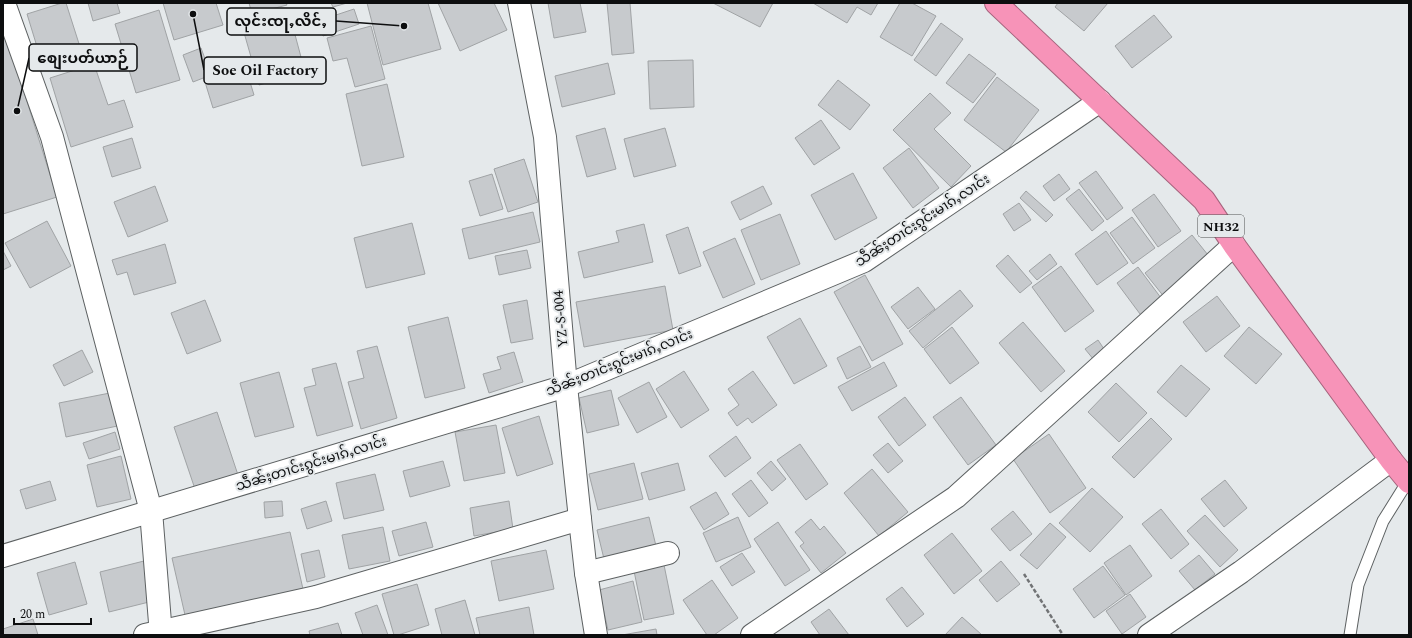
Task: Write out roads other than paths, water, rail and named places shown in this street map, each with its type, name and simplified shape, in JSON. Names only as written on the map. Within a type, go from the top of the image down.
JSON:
[{"type":"highway","name":"NH32","points":[[996,3],[1204,200],[1234,245],[1391,460],[1409,481]]},
{"type":"street","points":[[4,3],[52,137],[151,511],[155,634],[316,597],[580,519]]},
{"type":"street","name":"YZ-S-004","points":[[519,3],[545,137],[566,386],[586,573],[596,635]]},
{"type":"street","name":"သဵၼ်ႈတၢင်းၵွင်းမၢၵ်ႇလၢင်း","points":[[3,556],[566,386],[864,261],[1100,101]]},
{"type":"street","points":[[752,635],[956,497],[1234,245]]},
{"type":"street","points":[[1149,635],[1241,572],[1391,460]]},
{"type":"street","points":[[586,573],[668,553]]},
{"type":"lane","points":[[1350,635],[1358,585],[1383,521],[1409,481]]},
{"type":"place","name":"Soe Oil Factory","points":[[193,14]]},
{"type":"place","name":"လုင်းၸႃႇလိင်ႇ","points":[[404,26]]},
{"type":"place","name":"စျေးပတ်ယာဉ်","points":[[17,111]]}]
